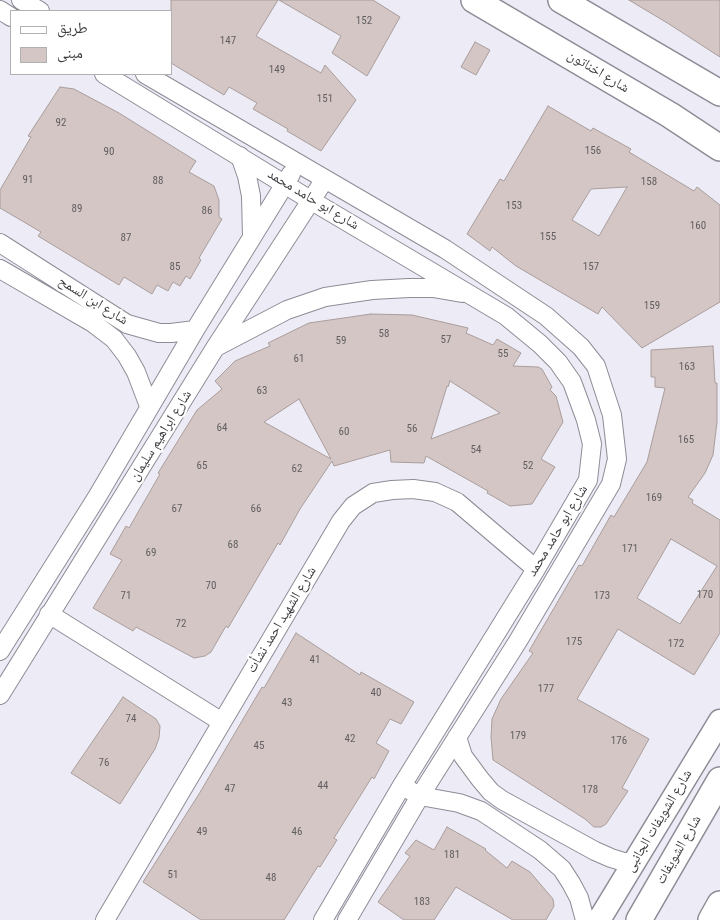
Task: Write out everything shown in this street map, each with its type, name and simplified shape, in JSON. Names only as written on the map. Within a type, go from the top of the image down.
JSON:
[{"type":"main road","name":"شارع اخناتون","points":[[474,0],[661,110],[720,148]]},
{"type":"main road","points":[[561,0],[587,8],[720,93]]},
{"type":"main road","name":"شارع الشويفات","points":[[639,920],[720,780]]},
{"type":"main road","points":[[710,920],[720,904]]},
{"type":"street","points":[[21,0],[38,10]]},
{"type":"street","name":"شارع ابو حامد محمد","points":[[106,75],[506,316],[540,344],[558,362],[572,382],[586,420],[592,444],[588,480],[323,920]]},
{"type":"street","name":"شارع ابو حامد محمد","points":[[147,75],[445,249],[553,322],[580,347],[596,366],[612,415],[617,459],[611,484],[518,642],[420,796],[347,920]]},
{"type":"street","points":[[240,156],[251,196],[252,236]]},
{"type":"street","name":"شارع ابراهيم سليمان","points":[[0,651],[97,497],[149,406],[297,163]]},
{"type":"street","name":"شارع ابراهيم سليمان","points":[[0,695],[215,348],[325,179]]},
{"type":"street","name":"شارع ابن السمح","points":[[0,243],[127,324],[159,333],[195,330]]},
{"type":"street","name":"شارع ابن السمح","points":[[0,269],[93,323],[114,339],[136,372],[149,406]]},
{"type":"street","points":[[215,348],[287,310],[325,297],[372,290],[409,288],[433,288],[472,294]]},
{"type":"street","points":[[592,444],[616,440]]},
{"type":"street","name":"شارع الشهيد احمد نشأت","points":[[105,920],[341,522],[353,506],[373,493],[413,489],[435,492],[457,502],[536,568]]},
{"type":"street","points":[[49,614],[222,722]]},
{"type":"street","name":"شارع الشويفات الجانبى","points":[[599,920],[720,721]]},
{"type":"street","points":[[457,737],[463,756],[491,792],[502,800],[603,855],[624,862],[634,862]]},
{"type":"street","points":[[402,786],[420,796],[459,803],[481,811],[540,850],[562,870],[572,883],[579,898],[585,920]]},
{"type":"building","points":[[171,0],[278,0],[256,36],[321,73],[325,65],[356,100],[321,151],[253,109],[257,103],[229,87],[224,95],[172,64]]},
{"type":"building","points":[[279,0],[373,0],[400,17],[367,76],[332,53],[341,36]]},
{"type":"building","points":[[629,0],[720,0],[720,57],[669,24]]},
{"type":"building","points":[[475,42],[490,50],[476,75],[461,67]]},
{"type":"building","points":[[60,87],[74,89],[119,113],[196,161],[189,172],[214,186],[219,200],[219,217],[222,219],[199,258],[201,260],[190,279],[186,276],[180,286],[173,282],[168,291],[157,285],[152,294],[124,277],[119,285],[38,236],[41,232],[0,208],[0,190],[31,137],[28,136]]},
{"type":"building","points":[[548,106],[591,131],[593,128],[631,149],[629,152],[694,191],[697,187],[720,205],[720,302],[642,348],[602,307],[598,314],[516,266],[492,247],[490,251],[467,234],[500,179],[504,181]],"holes":[[[627,187],[599,236],[572,220],[591,189]]]},
{"type":"building","points":[[371,314],[412,315],[468,328],[466,333],[493,345],[497,339],[521,353],[513,366],[538,367],[542,369],[552,387],[550,390],[556,396],[563,422],[541,459],[555,467],[532,504],[510,506],[487,493],[488,491],[426,456],[424,463],[391,462],[390,450],[334,466],[332,461],[300,509],[280,545],[278,543],[228,628],[226,626],[211,652],[205,656],[194,658],[136,627],[133,631],[93,608],[122,560],[110,554],[126,526],[129,528],[160,474],[158,473],[197,410],[222,389],[215,381],[235,361],[270,346],[268,343],[309,323]],"holes":[[[450,381],[500,413],[431,439],[447,386]],[[299,399],[331,459],[264,422]]]},
{"type":"building","points":[[713,346],[715,383],[717,383],[717,422],[713,455],[705,473],[688,497],[693,500],[692,503],[720,520],[720,633],[694,675],[618,629],[577,699],[649,739],[622,788],[628,791],[606,824],[601,827],[594,827],[585,819],[493,760],[492,719],[501,699],[533,653],[529,651],[579,565],[582,566],[611,515],[614,517],[647,462],[665,388],[655,387],[655,377],[651,377],[651,350]],"holes":[[[671,539],[717,566],[680,624],[637,598]]]},
{"type":"building","points":[[296,633],[360,675],[361,672],[414,702],[401,724],[390,719],[376,743],[389,751],[374,779],[372,777],[334,838],[337,840],[284,920],[201,920],[143,882],[199,794]]},
{"type":"building","points":[[123,697],[156,719],[160,726],[159,738],[155,749],[120,804],[71,773]]},
{"type":"building","points":[[447,827],[486,849],[507,868],[512,861],[530,872],[553,899],[554,906],[546,920],[513,920],[456,887],[434,920],[404,920],[378,902],[410,856],[405,853],[416,840],[434,850]]}]
